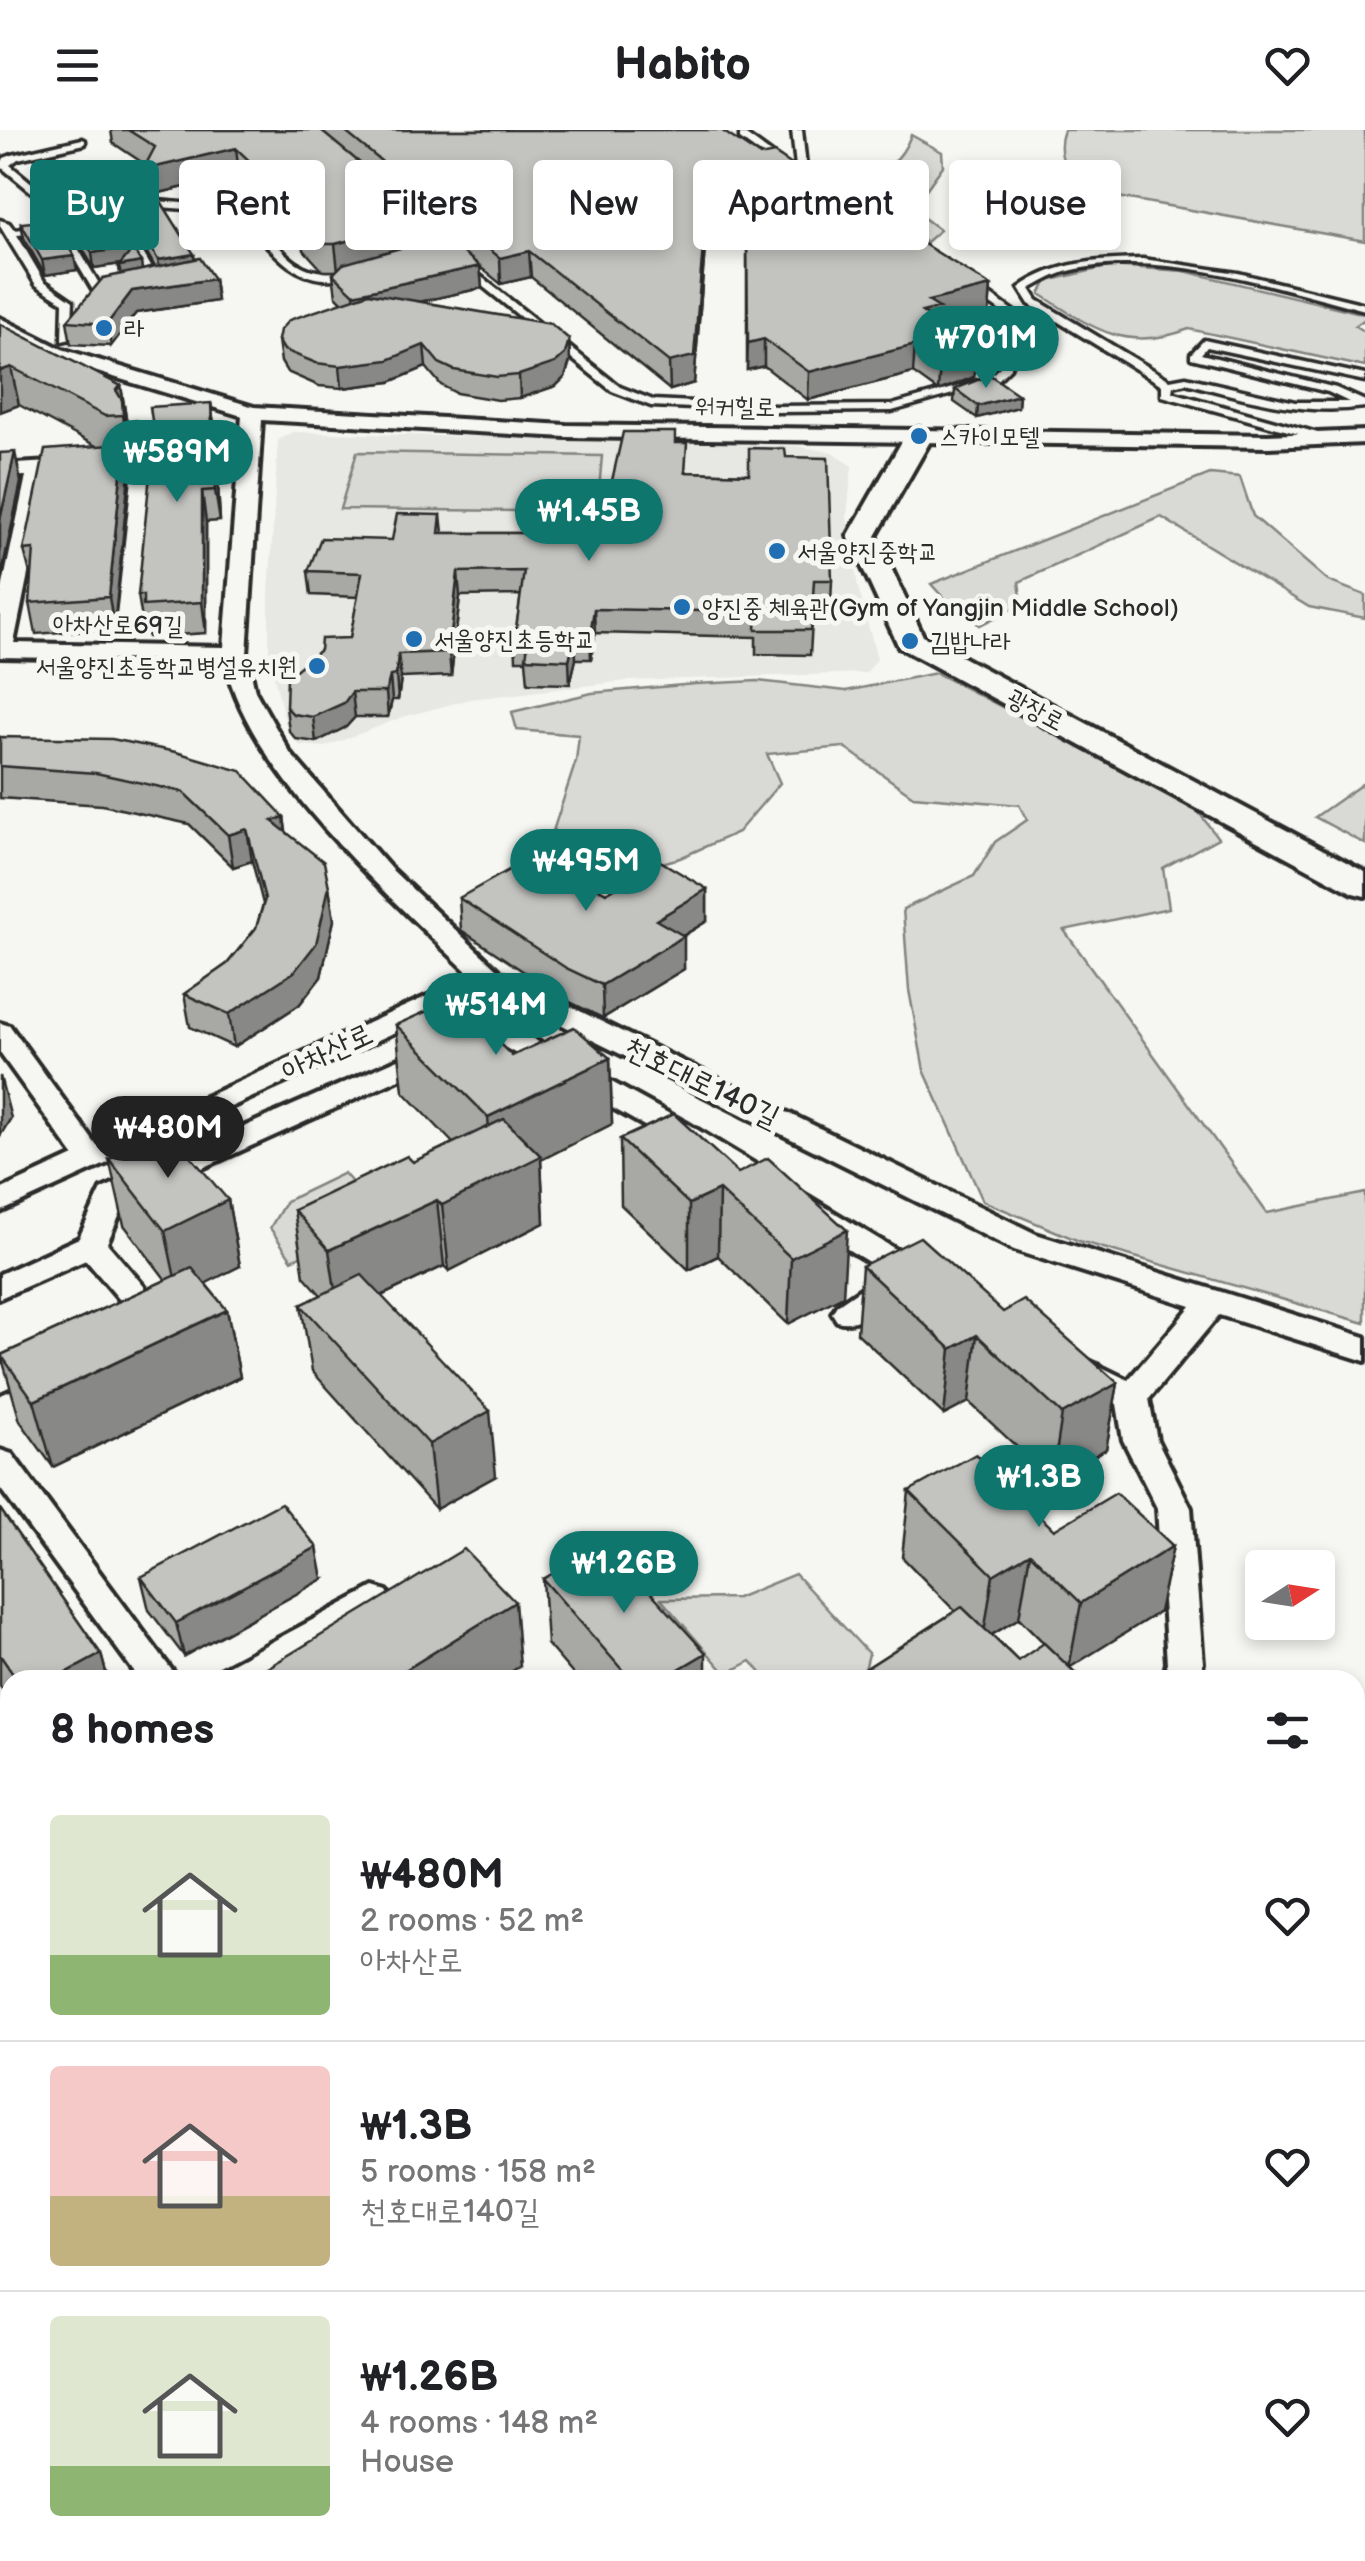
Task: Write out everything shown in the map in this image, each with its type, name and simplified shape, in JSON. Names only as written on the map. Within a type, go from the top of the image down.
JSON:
[{"type":"street","name":"워커힐로","points":[[0,324],[55,353],[252,413],[566,430],[1365,437]]},
{"type":"street","name":"천호대로140길","points":[[252,413],[235,654],[243,691],[279,756],[382,875],[490,978],[1025,1242],[1365,1349]]},
{"type":"street","points":[[128,625],[144,463],[142,436],[136,429]]},
{"type":"street","name":"광장로","points":[[919,436],[862,536],[910,641],[1365,886]]},
{"type":"street","points":[[0,471],[144,463]]},
{"type":"street","points":[[1,650],[38,470]]},
{"type":"street","name":"아차산로69길","points":[[1,650],[235,654]]},
{"type":"street","name":"아차산로","points":[[0,1202],[490,978]]},
{"type":"street","points":[[0,1032],[92,1160]]},
{"type":"street","points":[[0,1288],[91,1245],[113,1196],[476,1034],[514,1040],[674,1130],[942,1291]]},
{"type":"street","points":[[91,1245],[162,1329],[190,1316]]},
{"type":"street","points":[[848,1313],[907,1272]]},
{"type":"street","points":[[1132,1397],[1213,1302]]},
{"type":"street","points":[[113,1325],[145,1309]]},
{"type":"street","points":[[0,1379],[81,1340]]},
{"type":"street","points":[[1046,1349],[1132,1397]]},
{"type":"street","points":[[1132,1397],[1140,1440],[1174,1508],[1183,1670]]},
{"type":"street","points":[[0,1463],[154,1670]]},
{"type":"street","points":[[252,1670],[374,1601]]},
{"type":"lane","points":[[797,130],[800,160]]},
{"type":"lane","points":[[743,137],[776,160]]},
{"type":"lane","points":[[82,142],[15,157],[7,160],[5,166],[54,207],[132,202],[229,209],[240,214],[300,274],[338,278],[373,268]]},
{"type":"lane","points":[[0,222],[6,225],[40,284],[68,301],[118,288]]},
{"type":"lane","points":[[10,234],[30,232]]},
{"type":"lane","points":[[74,250],[99,292]]},
{"type":"lane","points":[[136,250],[155,282]]},
{"type":"lane","points":[[1363,404],[1330,410],[1297,408],[1186,380],[1168,384],[1033,302],[1024,288],[1041,276],[1130,260],[1192,268],[1365,307]]},
{"type":"lane","points":[[458,262],[632,398],[776,409],[892,408],[992,380],[1005,368],[1022,321],[958,277]]},
{"type":"lane","points":[[136,285],[172,279]]},
{"type":"lane","points":[[66,339],[68,301]]},
{"type":"lane","points":[[1363,404],[1332,390],[1195,356],[1204,343],[1365,378]]},
{"type":"lane","points":[[1168,384],[1166,394],[1188,402],[1328,439]]},
{"type":"shaded area","points":[[1064,130],[1365,130],[1365,241],[1121,198],[1121,160],[1063,160]]},
{"type":"shaded area","points":[[911,135],[942,152],[943,166],[929,185],[929,160],[895,160]]},
{"type":"shaded area","points":[[929,222],[940,230],[929,239]]},
{"type":"shaded area","points":[[1111,266],[1184,271],[1365,314],[1365,319],[1355,326],[1365,332],[1365,367],[1189,329],[1147,339],[1128,338],[1094,327],[1040,294],[1047,281]]},
{"type":"shaded area","points":[[294,432],[796,446],[832,452],[852,466],[847,517],[858,587],[877,659],[866,673],[627,681],[470,699],[403,717],[325,747],[299,745],[285,722],[269,655],[278,440]]},
{"type":"shaded area","points":[[357,452],[602,456],[597,512],[340,509]]},
{"type":"shaded area","points":[[1210,474],[1240,477],[1253,516],[1328,581],[1365,595],[1365,618],[1309,607],[1161,517],[1019,582],[1022,604],[980,625],[950,605],[931,584]]},
{"type":"shaded area","points":[[936,673],[1194,806],[1218,838],[1163,868],[1169,908],[1064,930],[1267,1213],[1365,1193],[1365,1323],[1079,1241],[983,1201],[924,1070],[909,990],[903,909],[974,876],[995,842],[1027,820],[1019,805],[913,796],[844,747],[767,754],[780,783],[738,832],[680,858],[607,878],[553,831],[576,761],[579,735],[517,730],[512,712],[592,693],[758,681],[846,691]]},
{"type":"shaded area","points":[[1365,782],[1365,844],[1315,817]]},
{"type":"shaded area","points":[[344,1173],[361,1193],[354,1231],[292,1260],[270,1228],[286,1201]]},
{"type":"shaded area","points":[[795,1574],[869,1654],[865,1670],[759,1670],[751,1661],[734,1670],[723,1670],[661,1599],[737,1598]]},
{"type":"building","points":[[128,130],[320,130],[356,160],[345,160],[345,241],[325,244],[325,160],[248,160],[236,148],[159,166],[159,160],[148,160],[155,147]]},
{"type":"building","points":[[343,130],[721,130],[760,156],[774,153],[785,160],[693,160],[693,250],[703,250],[694,356],[669,362],[529,251],[500,258],[490,250],[513,250],[513,160],[380,160]]},
{"type":"building","points":[[159,203],[179,230],[179,250],[191,250],[194,254],[158,260],[152,250],[159,250]]},
{"type":"building","points":[[30,222],[30,239],[21,223]]},
{"type":"building","points":[[929,247],[991,286],[928,301],[939,308],[922,312],[977,349],[940,363],[915,345],[809,372],[764,339],[748,343],[747,250]]},
{"type":"building","points":[[36,250],[70,250],[74,256],[42,260]]},
{"type":"building","points":[[132,250],[141,262],[119,266]]},
{"type":"building","points":[[393,250],[460,250],[480,266],[354,294],[333,274],[343,264]]},
{"type":"building","points":[[200,258],[214,279],[132,291],[107,324],[67,321],[103,278]]},
{"type":"building","points":[[369,293],[551,324],[569,339],[565,354],[555,363],[519,375],[497,377],[454,370],[439,363],[424,345],[388,360],[340,366],[316,363],[284,350],[278,340],[280,330],[289,320]]},
{"type":"building","points":[[0,324],[121,386],[116,390],[122,400],[123,415],[105,416],[11,367],[0,371]]},
{"type":"building","points":[[990,375],[1019,395],[978,406],[955,389]]},
{"type":"building","points":[[211,403],[215,490],[202,491],[202,602],[143,606],[143,595],[138,595],[154,434],[150,407]]},
{"type":"building","points":[[623,432],[675,432],[675,443],[687,443],[685,472],[749,474],[749,448],[785,449],[786,457],[828,458],[832,580],[814,580],[811,630],[756,630],[757,612],[594,609],[590,635],[575,635],[569,660],[526,658],[529,636],[515,636],[524,571],[458,572],[449,652],[398,654],[396,675],[390,676],[386,692],[352,692],[344,703],[313,717],[293,714],[286,707],[287,677],[320,650],[321,639],[350,638],[362,573],[308,571],[321,538],[392,540],[397,514],[441,515],[439,533],[536,533],[539,515],[604,516]]},
{"type":"building","points":[[124,444],[109,597],[30,603],[34,549],[24,550],[45,450]]},
{"type":"building","points":[[15,452],[0,520],[0,453]]},
{"type":"building","points":[[0,737],[112,739],[241,771],[284,817],[272,821],[324,862],[329,887],[316,944],[294,972],[229,1014],[184,994],[227,964],[256,928],[265,899],[247,829],[228,835],[183,792],[96,773],[0,766]]},
{"type":"building","points":[[539,853],[606,893],[660,861],[707,889],[656,920],[684,936],[602,985],[566,968],[459,898]]},
{"type":"building","points":[[454,999],[512,1056],[574,1027],[610,1058],[488,1117],[396,1025]]},
{"type":"building","points":[[674,1114],[738,1173],[768,1158],[847,1230],[791,1258],[719,1190],[689,1204],[620,1139]]},
{"type":"building","points":[[504,1119],[541,1156],[442,1205],[437,1200],[329,1250],[294,1210],[407,1156],[413,1162]]},
{"type":"building","points":[[170,1132],[228,1200],[165,1231],[109,1159]]},
{"type":"building","points":[[920,1237],[1003,1312],[1024,1300],[1118,1383],[1062,1414],[977,1335],[951,1349],[862,1266]]},
{"type":"building","points":[[192,1268],[227,1310],[34,1401],[1,1355]]},
{"type":"building","points":[[362,1275],[490,1411],[429,1444],[301,1305]]},
{"type":"building","points":[[976,1454],[1054,1530],[1116,1493],[1173,1546],[1081,1603],[1030,1553],[993,1575],[909,1491]]},
{"type":"building","points":[[281,1503],[317,1547],[176,1623],[141,1577]]},
{"type":"building","points":[[0,1509],[101,1654],[71,1670],[10,1670],[0,1655]]},
{"type":"building","points":[[606,1543],[706,1653],[677,1670],[622,1670],[543,1579]]},
{"type":"building","points":[[464,1549],[515,1602],[405,1670],[264,1670]]},
{"type":"building","points":[[962,1607],[1018,1661],[1044,1643],[1072,1670],[864,1670]]},
{"type":"place","name":"라","points":[[104,328]]},
{"type":"place","name":"스카이모텔","points":[[919,436]]},
{"type":"place","name":"서울양진중학교","points":[[777,551]]},
{"type":"place","name":"양진중 체육관(Gym of Yangjin Middle School)","points":[[682,607]]},
{"type":"place","name":"서울양진초등학교","points":[[414,639]]},
{"type":"place","name":"김밥나라","points":[[910,641]]},
{"type":"place","name":"서울양진초등학교병설유치원","points":[[317,666]]}]
